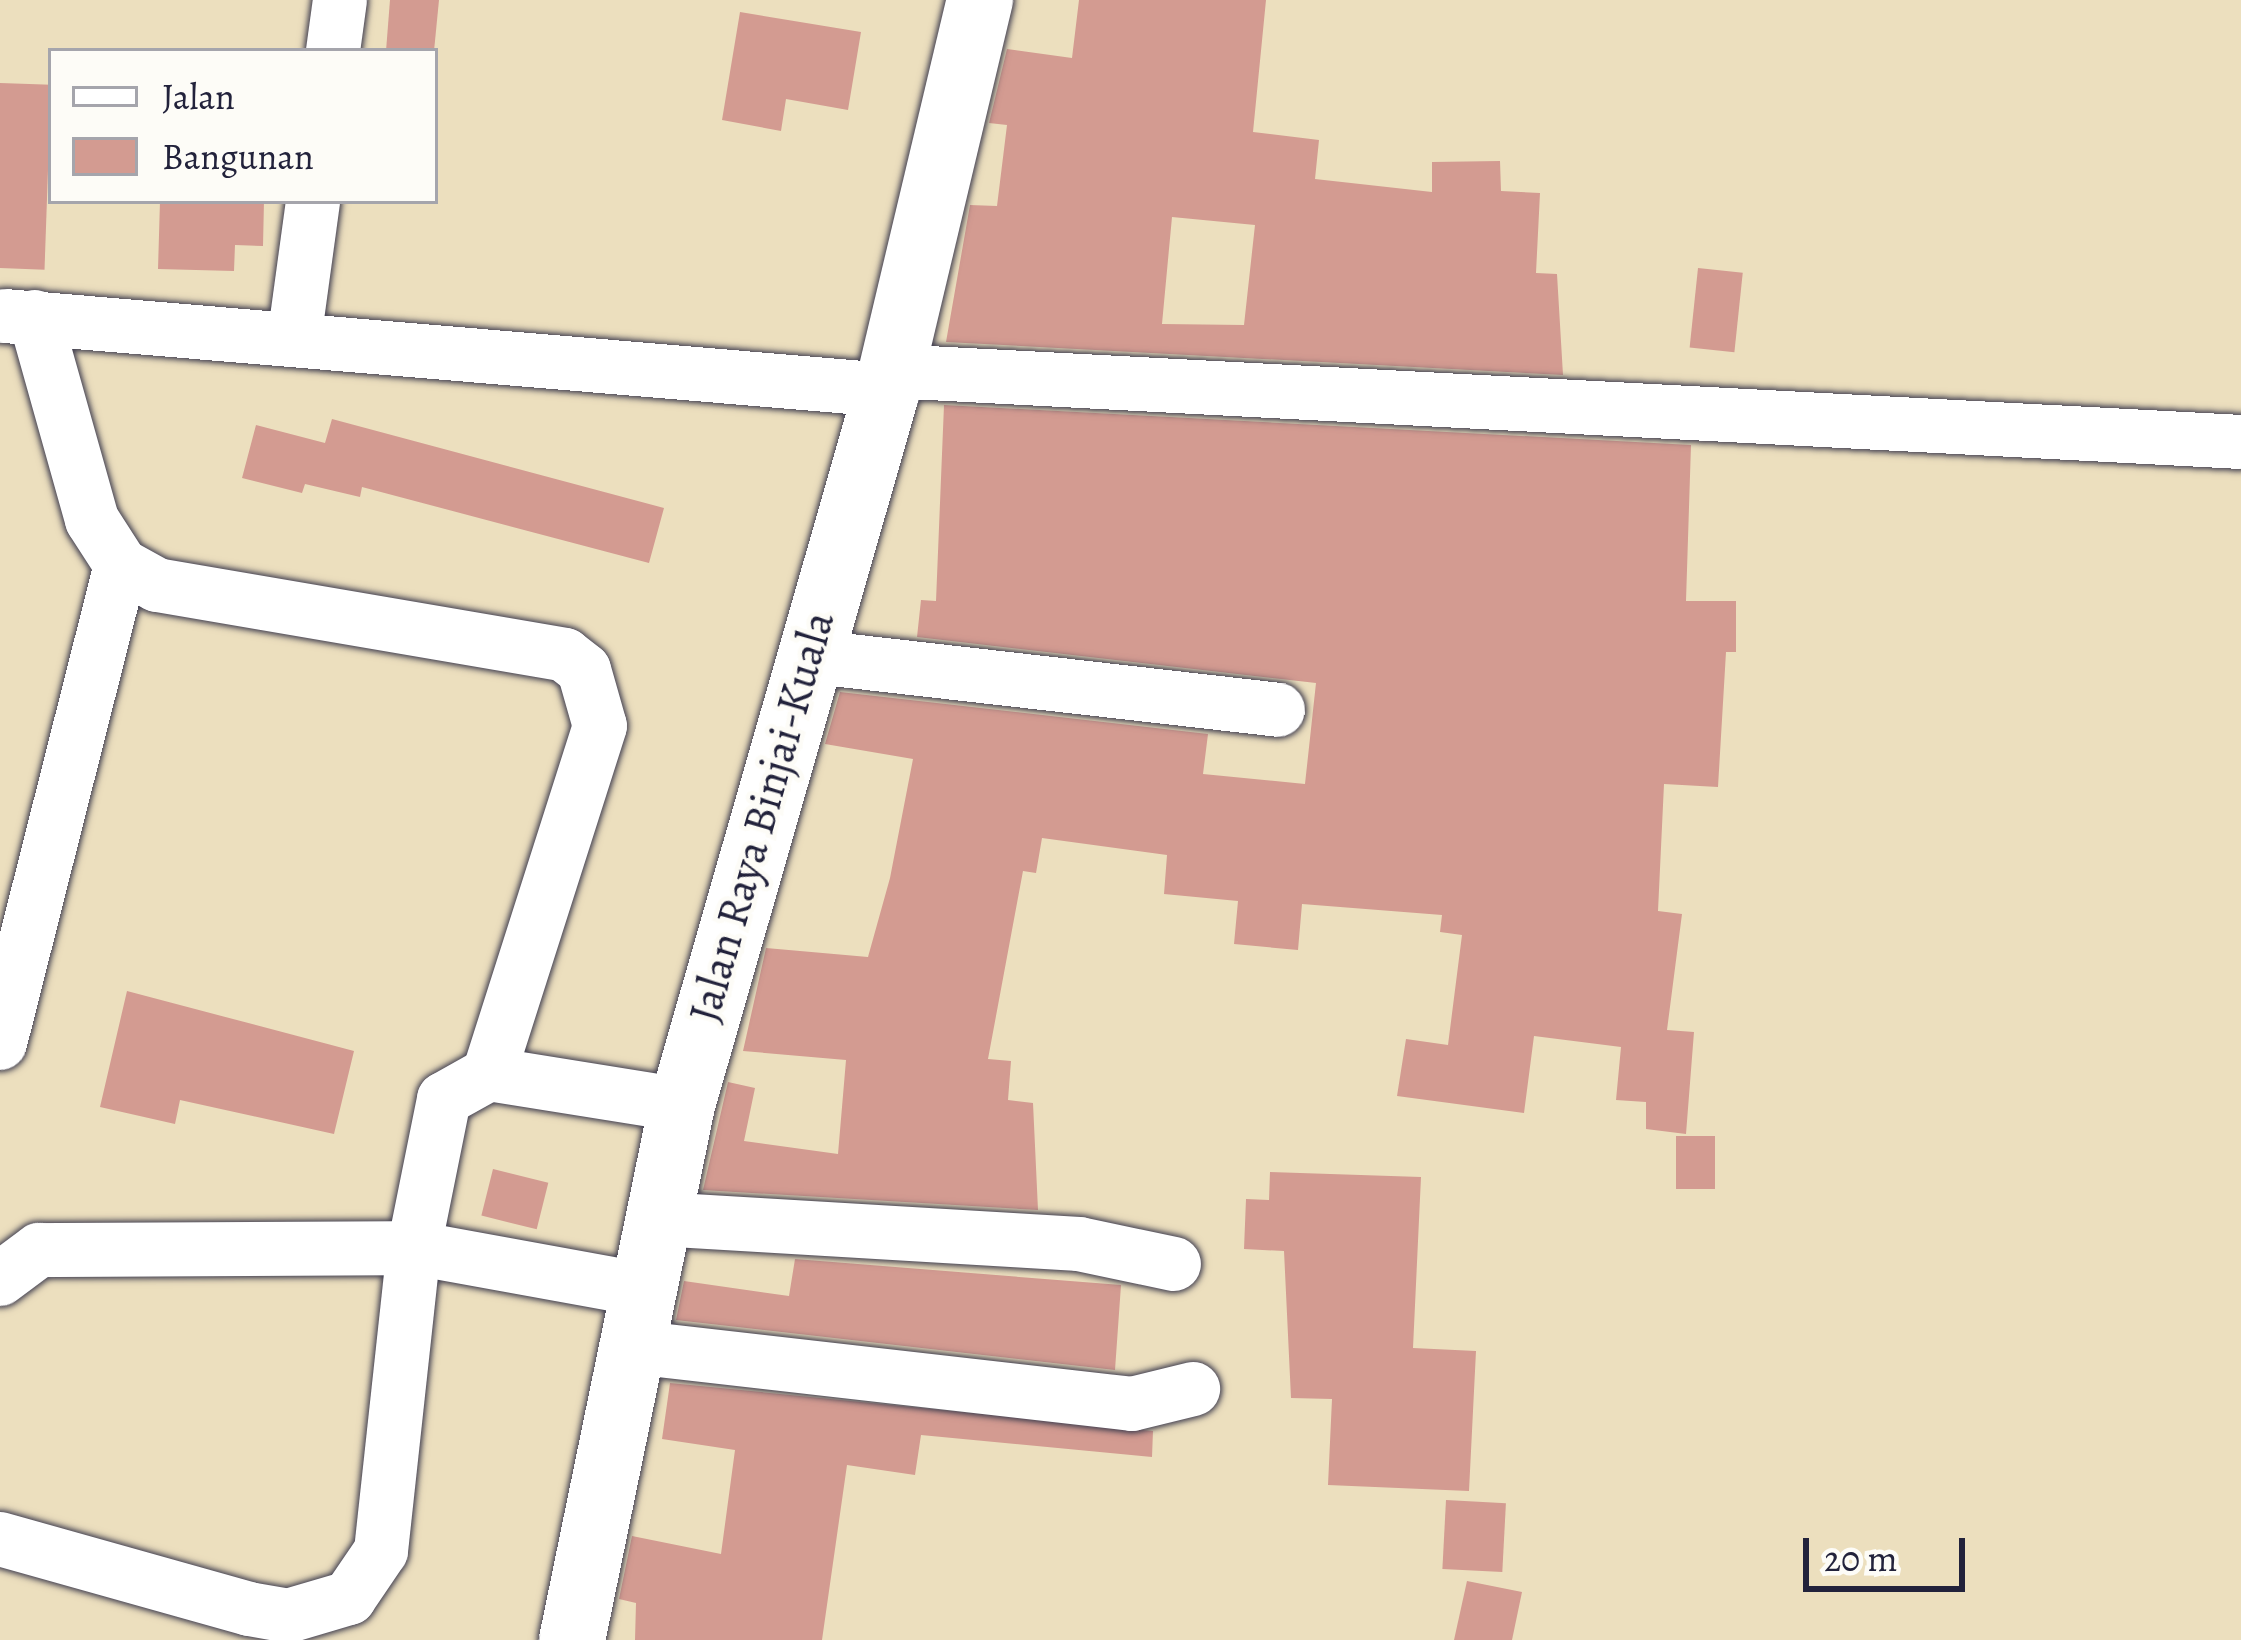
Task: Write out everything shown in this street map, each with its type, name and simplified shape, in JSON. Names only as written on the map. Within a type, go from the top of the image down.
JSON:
[{"type":"main road","name":"Jalan Raya Binjai-Kuala","points":[[572,1640],[682,1105],[806,656],[889,380],[980,0]]},
{"type":"street","points":[[333,48],[340,0]]},
{"type":"street","points":[[295,333],[313,204]]},
{"type":"street","points":[[489,1074],[600,726],[584,670],[565,655],[157,584],[121,565],[92,520],[17,317],[295,333],[889,380],[2241,442]]},
{"type":"street","points":[[0,1043],[121,565]]},
{"type":"street","points":[[806,656],[1278,710]]},
{"type":"street","points":[[0,1539],[288,1616],[349,1598],[381,1551],[414,1247],[444,1099],[489,1074],[682,1105]]},
{"type":"street","points":[[658,1219],[1079,1244],[1174,1264]]},
{"type":"street","points":[[0,1279],[39,1250],[414,1247],[639,1318],[1132,1405],[1193,1389]]},
{"type":"building","points":[[390,0],[439,0],[434,48],[386,48]]},
{"type":"building","points":[[1079,0],[1266,0],[1253,132],[1319,140],[1315,179],[1432,192],[1432,162],[1500,161],[1501,191],[1540,193],[1536,273],[1557,274],[1563,375],[946,342],[970,205],[997,206],[1007,125],[989,123],[1007,49],[1072,58]],"holes":[[[1172,217],[1255,225],[1244,325],[1162,324]]]},
{"type":"building","points":[[740,12],[861,32],[848,110],[786,99],[781,131],[722,120]]},
{"type":"building","points":[[0,83],[48,85],[45,270],[0,268]]},
{"type":"building","points":[[160,204],[264,204],[263,246],[235,245],[234,271],[158,269]]},
{"type":"building","points":[[1698,268],[1743,273],[1734,352],[1690,348]]},
{"type":"building","points":[[944,405],[1691,445],[1686,601],[1736,601],[1736,652],[1726,652],[1718,787],[1664,784],[1658,911],[1682,914],[1667,1030],[1694,1032],[1686,1134],[1646,1129],[1646,1102],[1616,1100],[1621,1047],[1534,1036],[1524,1113],[1397,1096],[1406,1039],[1448,1045],[1462,935],[1440,932],[1442,915],[1302,904],[1298,950],[1234,944],[1238,901],[1164,894],[1167,855],[1042,838],[1036,873],[1023,871],[988,1059],[1011,1061],[1008,1100],[1033,1103],[1038,1210],[703,1190],[728,1082],[755,1088],[744,1141],[838,1154],[846,1060],[743,1051],[766,948],[868,957],[890,878],[913,759],[825,744],[840,692],[1208,734],[1203,774],[1305,784],[1316,683],[917,637],[921,600],[936,601]]},
{"type":"building","points":[[332,419],[664,508],[649,563],[362,487],[360,497],[305,484],[302,493],[242,478],[256,425],[325,443]]},
{"type":"building","points":[[127,991],[354,1051],[334,1134],[180,1100],[175,1124],[100,1107]]},
{"type":"building","points":[[1676,1136],[1715,1136],[1715,1189],[1676,1189]]},
{"type":"building","points":[[493,1169],[548,1183],[537,1229],[481,1216]]},
{"type":"building","points":[[1270,1172],[1421,1177],[1413,1348],[1476,1351],[1469,1491],[1328,1485],[1332,1399],[1291,1398],[1284,1251],[1244,1249],[1246,1199],[1269,1200]]},
{"type":"building","points":[[795,1259],[1121,1285],[1115,1370],[676,1320],[684,1281],[789,1296]]},
{"type":"building","points":[[670,1383],[1153,1431],[1152,1457],[921,1435],[915,1475],[847,1465],[822,1640],[635,1640],[636,1603],[619,1599],[632,1536],[721,1554],[735,1450],[662,1439]]},
{"type":"building","points":[[1446,1500],[1506,1503],[1502,1572],[1442,1569]]},
{"type":"building","points":[[1467,1581],[1522,1592],[1512,1640],[1454,1640]]}]
